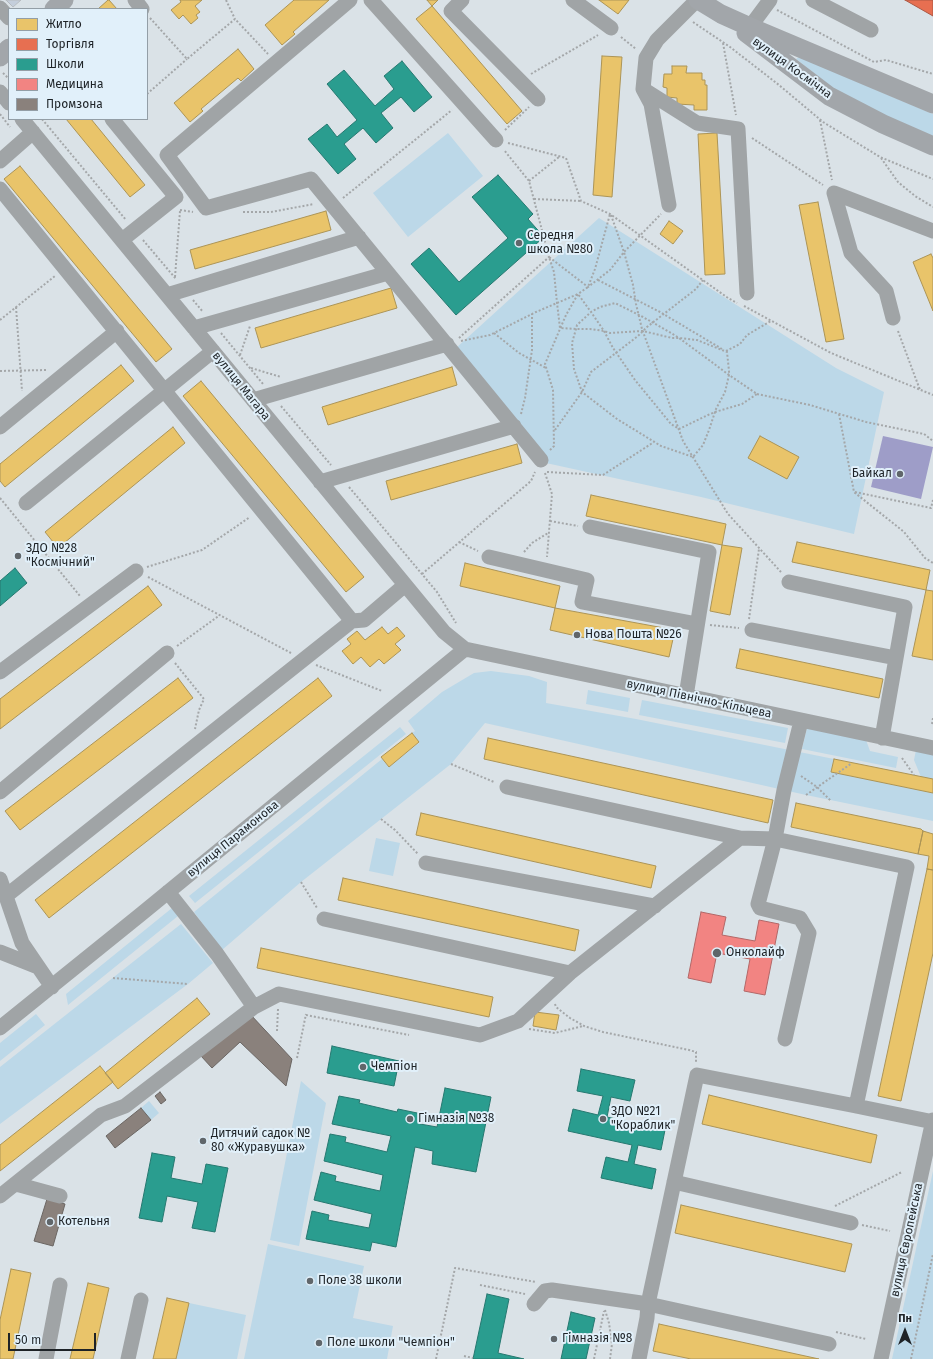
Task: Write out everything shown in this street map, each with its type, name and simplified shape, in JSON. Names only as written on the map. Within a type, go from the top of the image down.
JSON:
[{"type":"main road","points":[[55,8],[64,0]]},
{"type":"main road","name":"вулиця Космічна","points":[[709,5],[750,27],[933,104]]},
{"type":"main road","name":"вулиця Космічна","points":[[709,5],[829,96],[883,124],[933,146]]},
{"type":"main road","points":[[2,65],[8,50]]},
{"type":"street","points":[[135,0],[141,8]]},
{"type":"street","points":[[350,0],[167,155],[206,208],[311,179],[388,273],[450,344],[541,460]]},
{"type":"street","points":[[371,0],[496,140]]},
{"type":"street","points":[[462,0],[451,11],[538,99]]},
{"type":"street","points":[[573,0],[611,28]]},
{"type":"street","points":[[813,0],[871,30]]},
{"type":"street","points":[[750,27],[772,4]]},
{"type":"street","points":[[669,205],[651,104],[643,89],[646,58],[657,40],[682,15],[709,5]]},
{"type":"street","points":[[0,8],[8,17]]},
{"type":"street","points":[[643,89],[697,123],[738,128],[747,293]]},
{"type":"street","points":[[0,92],[8,102]]},
{"type":"street","name":"вулиця Магара","points":[[23,120],[444,632],[465,649]]},
{"type":"street","points":[[113,120],[176,197],[122,240]]},
{"type":"street","points":[[0,161],[33,132]]},
{"type":"street","points":[[0,189],[352,620]]},
{"type":"street","points":[[834,193],[933,231]]},
{"type":"street","points":[[834,193],[851,253],[886,291],[893,318]]},
{"type":"street","points":[[167,295],[359,237]]},
{"type":"street","points":[[194,328],[388,273]]},
{"type":"street","points":[[0,427],[117,331]]},
{"type":"street","points":[[253,400],[450,344]]},
{"type":"street","points":[[26,504],[213,351]]},
{"type":"street","points":[[320,482],[514,426]]},
{"type":"street","points":[[590,527],[709,552],[686,696]]},
{"type":"street","points":[[489,557],[587,580],[582,602],[697,624]]},
{"type":"street","points":[[0,672],[136,571]]},
{"type":"street","points":[[789,582],[905,607],[882,738]]},
{"type":"street","points":[[3,894],[191,749],[352,620],[364,620],[405,585]]},
{"type":"street","points":[[750,629],[896,658]]},
{"type":"street","name":"вулиця Північно-Кільцева","points":[[465,649],[933,748]]},
{"type":"street","name":"вулиця Парамонова","points":[[0,1028],[465,649]]},
{"type":"street","points":[[0,792],[167,653]]},
{"type":"street","points":[[785,1039],[809,933],[800,918],[760,908],[758,904],[775,839],[801,721]]},
{"type":"street","points":[[506,787],[740,838],[775,839],[907,866],[856,1106]]},
{"type":"street","points":[[0,1196],[101,1115],[125,1106],[254,1007],[279,994],[480,1035],[518,1021],[570,973],[740,838]]},
{"type":"street","points":[[426,863],[655,906]]},
{"type":"street","points":[[0,880],[3,894],[22,943],[52,987]]},
{"type":"street","points":[[168,892],[217,954],[254,1007]]},
{"type":"street","points":[[324,919],[570,973]]},
{"type":"street","points":[[0,952],[38,966]]},
{"type":"street","points":[[639,1359],[647,1318],[648,1304],[697,1075],[933,1121]]},
{"type":"street","name":"вулиця Європейська","points":[[881,1359],[933,1121]]},
{"type":"street","points":[[674,1182],[851,1223]]},
{"type":"street","points":[[16,1184],[60,1196]]},
{"type":"street","points":[[46,1359],[60,1285]]},
{"type":"street","points":[[534,1304],[545,1291],[552,1290],[648,1304],[829,1344]]},
{"type":"street","points":[[128,1359],[141,1300]]},
{"type":"path","points":[[226,0],[235,19],[276,62]]},
{"type":"path","points":[[772,4],[874,62],[886,60],[933,74]]},
{"type":"path","points":[[682,15],[723,42],[779,84],[820,120],[880,157],[933,179]]},
{"type":"path","points":[[148,16],[187,60]]},
{"type":"path","points":[[148,93],[235,19]]},
{"type":"path","points":[[519,80],[611,28],[646,58]]},
{"type":"path","points":[[723,42],[738,128],[834,193]]},
{"type":"path","points":[[2,65],[8,77]]},
{"type":"path","points":[[496,140],[538,99]]},
{"type":"path","points":[[333,206],[462,102]]},
{"type":"path","points":[[43,120],[437,592],[459,628]]},
{"type":"path","points":[[820,120],[834,193]]},
{"type":"path","points":[[496,140],[566,158],[580,201]]},
{"type":"path","points":[[496,140],[529,181],[554,272],[560,328]]},
{"type":"path","points":[[529,181],[560,156]]},
{"type":"path","points":[[880,157],[898,182],[915,196],[933,207]]},
{"type":"path","points":[[534,199],[580,201],[610,214],[728,298],[831,353],[933,395]]},
{"type":"path","points":[[450,344],[490,335],[532,314],[578,294],[610,270],[624,252],[669,205]]},
{"type":"path","points":[[175,278],[180,210]]},
{"type":"path","points":[[610,214],[624,252],[633,284],[635,300],[643,331],[683,441],[728,514],[789,582]]},
{"type":"path","points":[[588,287],[595,269],[610,214]]},
{"type":"path","points":[[549,257],[588,287]]},
{"type":"path","points":[[450,344],[549,257]]},
{"type":"path","points":[[0,320],[65,268]]},
{"type":"path","points":[[598,280],[664,314],[727,352]]},
{"type":"path","points":[[554,431],[582,392],[591,372],[696,289],[703,280]]},
{"type":"path","points":[[578,294],[635,380],[671,424],[679,428]]},
{"type":"path","points":[[422,574],[531,481],[541,460],[554,446],[553,390],[545,364],[566,315],[578,294]]},
{"type":"path","points":[[693,457],[661,446],[654,442],[618,419],[582,392],[574,369],[572,343],[577,325],[591,312],[600,307],[615,304],[638,314],[654,322],[678,338],[757,394],[810,405],[866,422],[924,434],[933,441]]},
{"type":"path","points":[[16,307],[24,408]]},
{"type":"path","points":[[240,355],[256,311]]},
{"type":"path","points":[[514,426],[521,415],[525,398],[532,350],[532,314]]},
{"type":"path","points":[[893,318],[920,390]]},
{"type":"path","points":[[727,352],[740,344],[747,335],[771,320]]},
{"type":"path","points":[[560,328],[590,329],[610,333],[643,331],[697,340],[727,352]]},
{"type":"path","points":[[494,333],[519,353],[546,368]]},
{"type":"path","points":[[693,457],[703,445],[715,412],[726,392],[729,371],[727,352]]},
{"type":"path","points":[[0,371],[70,370]]},
{"type":"path","points":[[679,428],[715,412],[742,404],[757,394]]},
{"type":"path","points":[[839,414],[854,492],[904,532],[924,558],[933,563]]},
{"type":"path","points":[[546,570],[552,494],[545,472],[603,475],[654,442]]},
{"type":"path","points":[[854,492],[931,508],[933,500]]},
{"type":"path","points":[[0,498],[89,606]]},
{"type":"path","points":[[136,571],[202,550],[262,509]]},
{"type":"path","points":[[550,521],[590,527]]},
{"type":"path","points":[[514,563],[532,543],[548,533]]},
{"type":"path","points":[[458,542],[489,557]]},
{"type":"path","points":[[697,624],[750,629],[759,548]]},
{"type":"path","points":[[136,571],[303,660],[382,691]]},
{"type":"path","points":[[191,749],[199,710],[204,699],[167,653],[220,615]]},
{"type":"path","points":[[932,724],[933,718]]},
{"type":"path","points":[[902,758],[914,775]]},
{"type":"path","points":[[806,795],[852,763]]},
{"type":"path","points":[[451,764],[506,787]]},
{"type":"path","points":[[790,767],[817,787],[831,801]]},
{"type":"path","points":[[381,819],[395,830],[426,863]]},
{"type":"path","points":[[301,882],[324,919]]},
{"type":"path","points":[[113,978],[188,984]]},
{"type":"path","points":[[550,992],[556,1007],[570,1018],[584,1026],[603,1032],[696,1052],[697,1075]]},
{"type":"path","points":[[277,1031],[279,994]]},
{"type":"path","points":[[297,1058],[309,1000]]},
{"type":"path","points":[[523,1028],[556,1033],[584,1026]]},
{"type":"path","points":[[818,1215],[902,1172]]},
{"type":"path","points":[[851,1223],[890,1231]]},
{"type":"path","points":[[911,1359],[933,1254]]},
{"type":"path","points":[[436,1359],[452,1280]]},
{"type":"path","points":[[594,1359],[604,1309],[609,1323],[612,1344],[610,1359]]},
{"type":"path","points":[[464,1356],[473,1358]]},
{"type":"shaded area","points":[[799,57],[933,114],[933,136],[882,114],[835,90],[796,59]]},
{"type":"shaded area","points":[[448,133],[483,176],[408,237],[373,193]]},
{"type":"shaded area","points":[[599,218],[836,368],[884,392],[854,534],[701,497],[546,463],[456,348]]},
{"type":"shaded area","points":[[491,671],[529,676],[547,682],[546,703],[636,719],[834,759],[831,772],[933,793],[933,821],[806,795],[485,723],[451,764],[301,882],[222,950],[194,912],[382,759],[389,767],[419,743],[412,733],[415,731],[408,721],[442,692],[474,673]]},
{"type":"shaded area","points":[[588,690],[630,698],[628,712],[586,704]]},
{"type":"shaded area","points":[[642,700],[788,728],[785,743],[639,715]]},
{"type":"shaded area","points":[[400,727],[406,734],[195,903],[189,896]]},
{"type":"shaded area","points":[[807,728],[866,740],[870,751],[898,757],[896,768],[802,749]]},
{"type":"shaded area","points":[[916,750],[933,753],[933,779],[921,777],[914,760]]},
{"type":"shaded area","points":[[376,838],[400,843],[393,876],[369,871]]},
{"type":"shaded area","points":[[172,908],[178,916],[68,1005],[66,994]]},
{"type":"shaded area","points":[[181,924],[213,963],[188,984],[0,1124],[0,1067]]},
{"type":"shaded area","points":[[36,1014],[45,1025],[0,1061],[0,1043]]},
{"type":"shaded area","points":[[301,1081],[326,1103],[299,1246],[270,1240]]},
{"type":"shaded area","points":[[149,1101],[159,1113],[151,1120],[141,1108]]},
{"type":"shaded area","points":[[933,1171],[933,1359],[892,1359]]},
{"type":"shaded area","points":[[268,1244],[364,1266],[353,1318],[393,1326],[387,1359],[244,1359]]},
{"type":"shaded area","points":[[189,1303],[246,1315],[237,1359],[176,1359]]},
{"type":"water","name":"Байкал","points":[[883,436],[933,447],[921,499],[871,487]]},
{"type":"building: Житло","points":[[108,0],[116,8],[99,8]]},
{"type":"building: Житло","points":[[180,0],[202,0],[195,6],[200,12],[196,15],[198,18],[191,24],[183,15],[179,19],[171,10],[181,2]]},
{"type":"building: Житло","points":[[294,0],[329,0],[293,32],[295,34],[282,45],[265,25]]},
{"type":"building: Житло","points":[[427,0],[438,0],[432,6]]},
{"type":"building: Житло","points":[[599,0],[629,0],[618,14]]},
{"type":"building: Житло","points":[[432,6],[522,111],[507,124],[416,19]]},
{"type":"building: Житло","points":[[238,49],[254,69],[241,81],[238,78],[201,109],[203,111],[190,122],[174,103]]},
{"type":"building: Житло","points":[[602,56],[622,57],[612,197],[593,195]]},
{"type":"building: Житло","points":[[672,66],[687,66],[686,73],[702,73],[702,80],[705,80],[705,85],[707,85],[707,110],[694,110],[694,105],[677,104],[677,98],[667,97],[667,88],[663,87],[664,74],[672,74]]},
{"type":"building: Житло","points":[[67,120],[92,120],[145,185],[130,197]]},
{"type":"building: Житло","points":[[717,133],[725,274],[705,275],[698,134]]},
{"type":"building: Житло","points":[[20,166],[172,349],[156,362],[4,179]]},
{"type":"building: Житло","points":[[818,202],[844,339],[826,342],[799,205]]},
{"type":"building: Житло","points":[[326,211],[331,230],[195,269],[190,250]]},
{"type":"building: Житло","points":[[669,221],[683,231],[673,244],[660,234]]},
{"type":"building: Житло","points":[[931,254],[933,258],[933,311],[913,262]]},
{"type":"building: Житло","points":[[391,288],[397,308],[261,348],[255,328]]},
{"type":"building: Житло","points":[[121,365],[134,381],[5,487],[0,481],[0,464]]},
{"type":"building: Житло","points":[[452,367],[457,385],[328,425],[322,407]]},
{"type":"building: Житло","points":[[201,381],[364,577],[346,592],[183,396]]},
{"type":"building: Житло","points":[[173,427],[185,443],[58,548],[45,532]]},
{"type":"building: Житло","points":[[760,436],[799,457],[787,479],[748,458]]},
{"type":"building: Житло","points":[[517,444],[522,463],[391,500],[386,481]]},
{"type":"building: Житло","points":[[591,495],[726,524],[722,545],[586,516]]},
{"type":"building: Житло","points":[[797,542],[930,570],[926,590],[792,562]]},
{"type":"building: Житло","points":[[722,545],[742,548],[730,615],[710,611]]},
{"type":"building: Житло","points":[[465,563],[560,586],[555,608],[460,586]]},
{"type":"building: Житло","points":[[148,586],[162,605],[0,729],[0,699]]},
{"type":"building: Житло","points":[[926,590],[933,591],[933,660],[912,656]]},
{"type":"building: Житло","points":[[555,608],[675,630],[669,657],[550,630]]},
{"type":"building: Житло","points":[[382,627],[388,634],[397,627],[405,636],[395,644],[401,650],[384,664],[379,659],[370,667],[361,657],[353,664],[342,651],[351,644],[347,639],[357,631],[365,640]]},
{"type":"building: Житло","points":[[740,649],[883,679],[879,698],[736,668]]},
{"type":"building: Житло","points":[[178,678],[193,698],[20,830],[5,811]]},
{"type":"building: Житло","points":[[318,678],[332,696],[49,918],[35,900]]},
{"type":"building: Житло","points":[[412,733],[419,742],[389,767],[381,757]]},
{"type":"building: Житло","points":[[488,738],[773,800],[768,823],[484,759]]},
{"type":"building: Житло","points":[[834,759],[933,779],[933,793],[831,772]]},
{"type":"building: Житло","points":[[796,803],[921,829],[923,831],[918,854],[791,827]]},
{"type":"building: Житло","points":[[421,813],[656,866],[651,888],[416,835]]},
{"type":"building: Житло","points":[[923,831],[933,834],[933,870],[927,869],[929,856],[918,854]]},
{"type":"building: Житло","points":[[927,869],[933,870],[933,953],[901,1101],[878,1096]]},
{"type":"building: Житло","points":[[343,878],[579,930],[575,951],[338,900]]},
{"type":"building: Житло","points":[[261,948],[493,997],[489,1017],[257,968]]},
{"type":"building: Житло","points":[[197,998],[210,1014],[118,1089],[105,1073]]},
{"type":"building: Житло","points":[[535,1012],[559,1015],[556,1030],[533,1026]]},
{"type":"building: Житло","points":[[100,1066],[113,1082],[0,1171],[0,1145]]},
{"type":"building: Житло","points":[[709,1095],[877,1135],[871,1163],[702,1124]]},
{"type":"building: Житло","points":[[681,1205],[852,1244],[845,1272],[675,1233]]},
{"type":"building: Житло","points":[[11,1269],[31,1273],[13,1359],[0,1359],[0,1320]]},
{"type":"building: Житло","points":[[88,1283],[109,1288],[93,1359],[70,1359]]},
{"type":"building: Житло","points":[[167,1298],[189,1303],[176,1359],[153,1359]]},
{"type":"building: Житло","points":[[659,1324],[819,1359],[691,1359],[653,1351]]},
{"type":"building: Торгівля","points":[[905,0],[933,0],[933,16]]},
{"type":"building: Школи","points":[[402,61],[432,97],[414,112],[401,97],[381,113],[393,128],[376,143],[363,128],[344,144],[356,159],[338,174],[308,139],[327,124],[337,137],[357,120],[327,84],[344,70],[375,106],[394,89],[384,76]]},
{"type":"building: Школи","name":"Середня школа №80","points":[[498,175],[533,214],[528,219],[544,237],[456,315],[411,264],[429,248],[459,282],[508,238],[472,197]]},
{"type":"building: Школи","name":"ЗДО №28 \"Космічний\"","points":[[15,568],[27,583],[0,606],[0,581]]},
{"type":"building: Школи","name":"Чемпіон","points":[[332,1046],[399,1061],[394,1086],[327,1073]]},
{"type":"building: Школи","name":"ЗДО №21 \"Кораблик\"","points":[[581,1069],[635,1080],[630,1101],[611,1097],[607,1117],[665,1130],[661,1150],[638,1145],[634,1164],[656,1169],[652,1189],[601,1178],[606,1157],[628,1162],[632,1145],[568,1131],[573,1109],[598,1115],[603,1096],[577,1091]]},
{"type":"building: Школи","name":"Гімназія №38","points":[[445,1088],[491,1097],[476,1172],[432,1164],[433,1151],[415,1147],[396,1247],[372,1242],[370,1251],[306,1239],[312,1211],[329,1215],[328,1220],[369,1228],[372,1214],[314,1200],[321,1172],[336,1176],[335,1181],[380,1191],[383,1175],[324,1161],[330,1134],[346,1137],[345,1142],[387,1152],[391,1136],[332,1124],[339,1096],[360,1100],[359,1103],[397,1112],[398,1109],[422,1114],[420,1124],[437,1127]]},
{"type":"building: Школи","name":"Дитячий садок № 80 «Журавушка»","points":[[152,1153],[175,1157],[171,1178],[202,1184],[206,1164],[228,1168],[215,1232],[192,1228],[198,1202],[167,1196],[162,1222],[139,1218]]},
{"type":"building: Школи","points":[[487,1294],[509,1299],[498,1353],[524,1359],[473,1359]]},
{"type":"building: Школи","name":"Гімназія №8","points":[[571,1312],[595,1318],[586,1359],[561,1359]]},
{"type":"building: Медицина","name":"Онколайф","points":[[701,912],[726,917],[722,935],[755,941],[759,920],[779,924],[765,995],[744,991],[750,959],[717,953],[711,983],[688,978]]},
{"type":"building: Промзона","points":[[250,1014],[292,1059],[286,1086],[240,1042],[212,1068],[201,1056]]},
{"type":"building: Промзона","points":[[160,1092],[166,1100],[161,1104],[155,1096]]},
{"type":"building: Промзона","points":[[141,1108],[151,1120],[115,1148],[106,1136]]},
{"type":"building: Промзона","name":"Котельня","points":[[47,1199],[65,1204],[53,1246],[34,1241]]},
{"type":"building: Інше","points":[[6,0],[21,0],[13,7]]},
{"type":"place","name":"Середня школа №80","points":[[519,243]]},
{"type":"place","name":"Байкал","points":[[900,474]]},
{"type":"place","name":"ЗДО №28 \"Космічний\"","points":[[18,556]]},
{"type":"place","name":"Нова Пошта №26","points":[[577,635]]},
{"type":"place","name":"Онколайф","points":[[717,953]]},
{"type":"place","name":"Чемпіон","points":[[363,1067]]},
{"type":"place","name":"Гімназія №38","points":[[410,1119]]},
{"type":"place","name":"ЗДО №21 \"Кораблик\"","points":[[603,1119]]},
{"type":"place","name":"Дитячий садок № 80 «Журавушка»","points":[[203,1141]]},
{"type":"place","name":"Котельня","points":[[50,1222]]},
{"type":"place","name":"Поле 38 школи","points":[[310,1281]]},
{"type":"place","name":"Гімназія №8","points":[[554,1339]]},
{"type":"place","name":"Поле школи \"Чемпіон\"","points":[[319,1343]]}]
